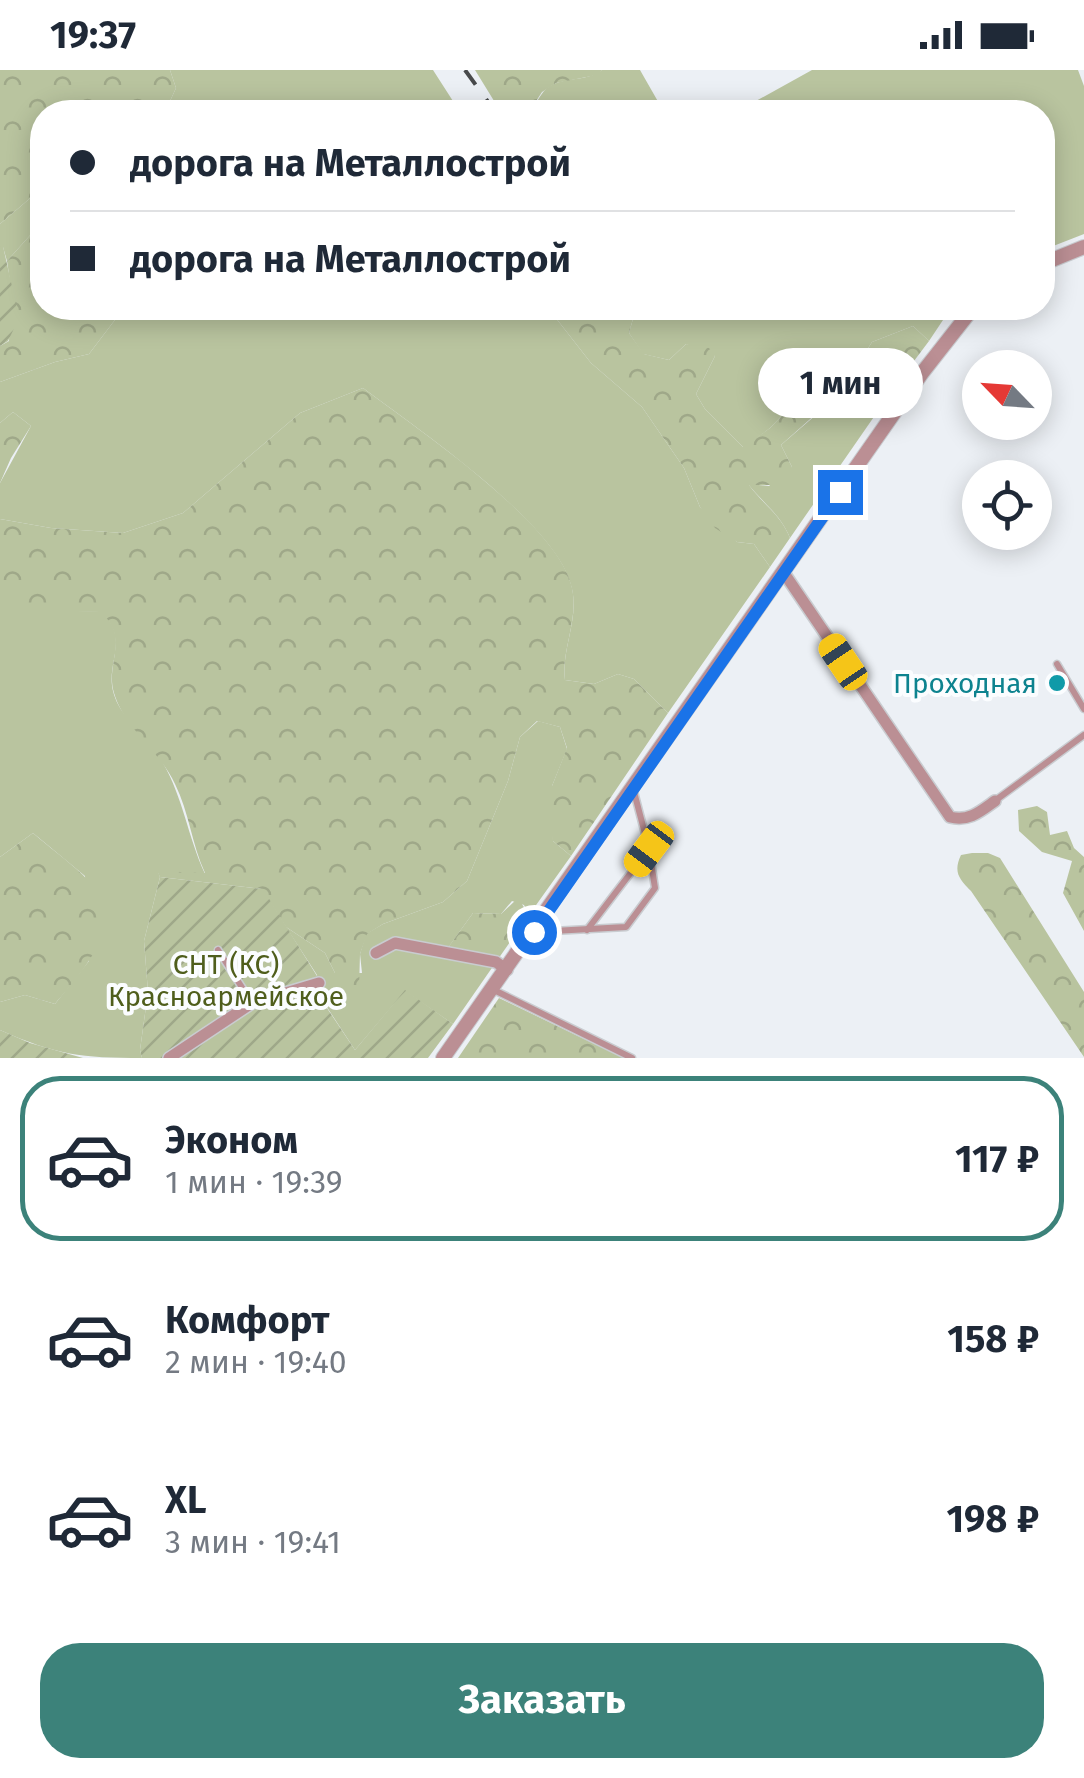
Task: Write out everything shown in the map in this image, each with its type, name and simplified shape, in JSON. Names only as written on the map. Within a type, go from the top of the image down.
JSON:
[{"type":"street","points":[[1055,258],[1084,246]]},
{"type":"street","points":[[443,1058],[963,320]]},
{"type":"street","points":[[784,573],[950,817],[960,820],[973,816],[995,800]]},
{"type":"street","points":[[376,952],[394,943],[496,962],[507,970]]},
{"type":"street","points":[[169,1058],[186,1054],[252,1003],[320,983]]},
{"type":"lane","points":[[1056,664],[1084,709]]},
{"type":"lane","points":[[995,800],[1084,735]]},
{"type":"lane","points":[[534,932],[626,927],[655,888],[633,787]]},
{"type":"lane","points":[[586,931],[649,849]]},
{"type":"lane","points":[[218,950],[252,1003]]},
{"type":"lane","points":[[493,990],[632,1058]]},
{"type":"green space","points":[[0,70],[170,70],[176,88],[170,100],[30,100],[30,198],[0,224]]},
{"type":"green space","points":[[170,70],[433,70],[452,100],[170,100],[176,88]]},
{"type":"green space","points":[[475,70],[602,70],[597,75],[556,83],[537,100],[493,100]]},
{"type":"green space","points":[[602,70],[640,70],[657,100],[538,100],[550,86]]},
{"type":"green space","points":[[812,70],[1078,70],[1084,86],[1084,234],[1055,245],[1055,100],[758,100]]},
{"type":"green space","points":[[30,198],[30,235],[7,261],[0,247],[0,224]]},
{"type":"green space","points":[[30,235],[30,320],[115,320],[89,354],[0,382],[0,346],[9,341],[11,288],[7,261]]},
{"type":"green space","points":[[3,246],[19,318],[8,341],[0,346],[0,247]]},
{"type":"green space","points":[[115,320],[557,320],[591,363],[642,407],[684,468],[700,507],[737,542],[754,544],[770,567],[668,713],[634,679],[618,674],[594,684],[565,680],[574,601],[562,564],[515,508],[449,452],[363,388],[300,413],[183,513],[123,533],[51,528],[0,519],[0,483],[31,426],[13,412],[0,423],[0,382],[89,354]]},
{"type":"green space","points":[[557,320],[633,320],[629,333],[644,354],[669,360],[686,344],[709,348],[715,356],[696,394],[705,409],[743,447],[770,428],[795,402],[813,404],[817,413],[781,445],[792,467],[789,485],[749,485],[777,516],[790,538],[770,567],[754,544],[737,542],[715,528],[700,507],[684,468],[642,407],[591,363]]},
{"type":"green space","points":[[633,320],[943,320],[929,341],[913,326],[872,342],[865,353],[896,385],[790,538],[777,516],[748,484],[769,486],[792,467],[781,445],[817,414],[795,402],[744,448],[705,409],[696,394],[715,356],[686,344],[669,360],[643,354],[629,333]]},
{"type":"green space","points":[[913,326],[929,341],[896,385],[865,353],[872,342]]},
{"type":"green space","points":[[363,388],[483,479],[542,536],[562,563],[574,600],[565,680],[594,684],[618,674],[634,679],[668,713],[571,856],[553,841],[550,825],[552,786],[567,748],[560,727],[537,721],[520,737],[508,781],[467,881],[443,902],[383,924],[367,934],[360,954],[359,990],[345,985],[325,953],[286,927],[262,889],[160,877],[157,871],[205,873],[175,784],[126,717],[114,693],[115,642],[110,622],[101,612],[0,611],[0,519],[51,528],[123,533],[183,513],[300,413]]},
{"type":"green space","points":[[13,412],[31,426],[0,483],[0,423]]},
{"type":"green space","points":[[0,611],[102,612],[110,622],[116,641],[112,680],[115,699],[168,773],[205,874],[158,872],[144,941],[148,992],[142,1058],[70,1053],[0,1030],[0,1002],[25,995],[55,1004],[89,961],[85,876],[33,833],[0,857]]},
{"type":"green space","points":[[538,721],[560,727],[567,749],[552,786],[553,841],[571,856],[529,915],[524,905],[512,901],[501,914],[473,913],[445,952],[496,962],[453,1024],[405,991],[355,1050],[319,995],[317,975],[286,927],[325,953],[335,973],[362,973],[360,954],[366,934],[443,902],[467,881],[508,781],[520,737]]},
{"type":"green space","points":[[1037,806],[1047,812],[1050,835],[1067,831],[1074,848],[1084,857],[1084,931],[1063,893],[1072,861],[1042,852],[1019,831],[1018,810]]},
{"type":"green space","points":[[33,833],[82,874],[96,891],[103,909],[103,926],[91,958],[55,1004],[25,995],[0,1002],[0,857]]},
{"type":"green space","points":[[961,855],[1000,858],[1084,992],[1084,1057],[960,879],[957,871]]},
{"type":"green space","name":"СНТ (КС) Красноармейское","points":[[160,877],[263,889],[317,976],[319,996],[355,1050],[405,990],[453,1024],[428,1058],[142,1058],[148,992],[144,941]]},
{"type":"green space","points":[[518,898],[529,915],[496,962],[444,953],[473,913],[501,914]]},
{"type":"green space","points":[[499,998],[624,1058],[458,1058]]},
{"type":"green space","name":"СНТ (КС) Красноармейское","points":[[0,1030],[30,1043],[83,1058],[0,1058]]},
{"type":"railway","points":[[465,70],[487,100]]},
{"type":"place","name":"Проходная","points":[[1057,683]]},
{"type":"route","points":[[534,932],[840,492]]}]
